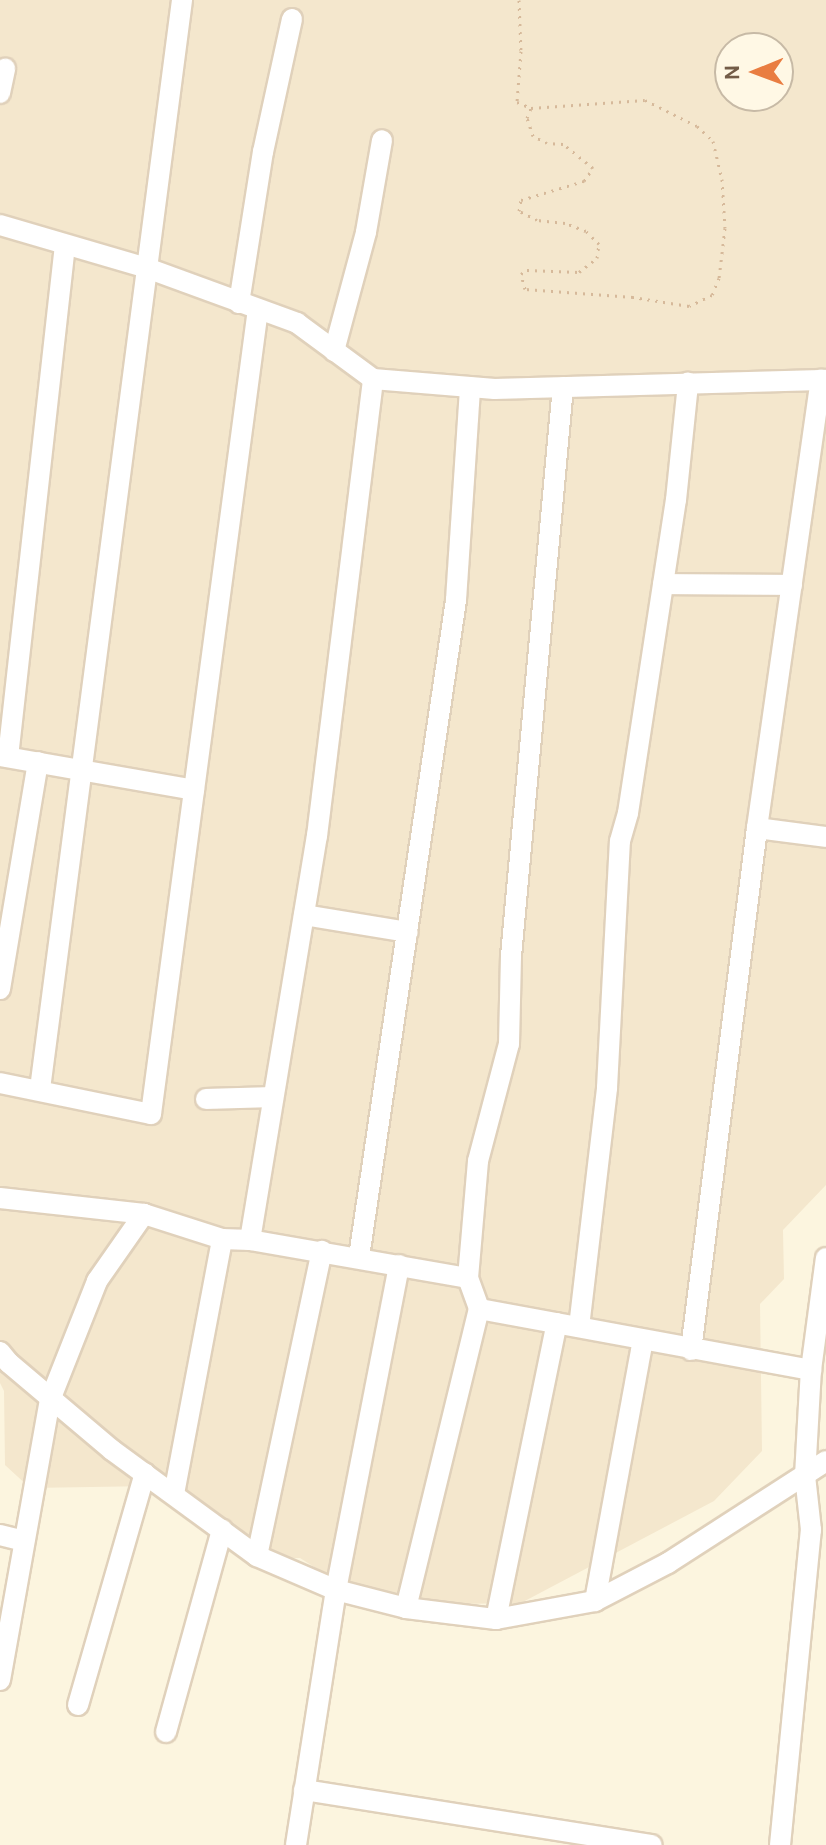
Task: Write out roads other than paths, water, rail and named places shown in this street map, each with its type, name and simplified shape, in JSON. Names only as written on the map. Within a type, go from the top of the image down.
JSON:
[{"type":"street","points":[[40,1089],[182,0]]},
{"type":"street","points":[[1,1086],[40,1089],[151,1114],[194,790],[263,152],[292,19]]},
{"type":"street","points":[[0,93],[5,69]]},
{"type":"street","points":[[334,351],[366,232],[382,140]]},
{"type":"street","points":[[0,225],[147,268],[297,323],[373,379],[470,387],[824,380],[757,828],[691,1350]]},
{"type":"street","points":[[65,245],[4,756],[194,790]]},
{"type":"street","points":[[250,1240],[317,836],[373,379]]},
{"type":"street","points":[[579,1327],[607,1088],[620,841],[628,813],[663,584],[688,383]]},
{"type":"street","points":[[359,1257],[456,600],[470,387]]},
{"type":"street","points":[[406,1608],[479,1309],[468,1278],[478,1161],[509,1044],[511,956],[563,387]]},
{"type":"street","points":[[663,584],[792,585]]},
{"type":"street","points":[[0,989],[38,762]]},
{"type":"street","points":[[757,828],[826,837]]},
{"type":"street","points":[[304,915],[408,932]]},
{"type":"street","points":[[206,1099],[273,1097]]},
{"type":"street","points":[[0,1198],[144,1214],[222,1239],[322,1251],[468,1278]]},
{"type":"street","points":[[0,1680],[50,1400],[97,1281],[144,1214]]},
{"type":"street","points":[[174,1494],[222,1239]]},
{"type":"street","points":[[257,1556],[322,1251]]},
{"type":"street","points":[[780,1845],[811,1530],[805,1476],[811,1370],[826,1258]]},
{"type":"street","points":[[296,1845],[336,1590],[399,1265]]},
{"type":"street","points":[[479,1309],[811,1370]]},
{"type":"street","points":[[496,1619],[557,1323]]},
{"type":"street","points":[[595,1601],[643,1340]]},
{"type":"street","points":[[0,1352],[50,1400],[257,1556],[336,1590],[406,1608],[496,1619],[595,1601],[668,1563],[826,1461]]},
{"type":"street","points":[[78,1705],[145,1473]]},
{"type":"street","points":[[166,1732],[222,1530]]},
{"type":"street","points":[[0,1535],[24,1541]]},
{"type":"street","points":[[304,1790],[652,1845]]}]
